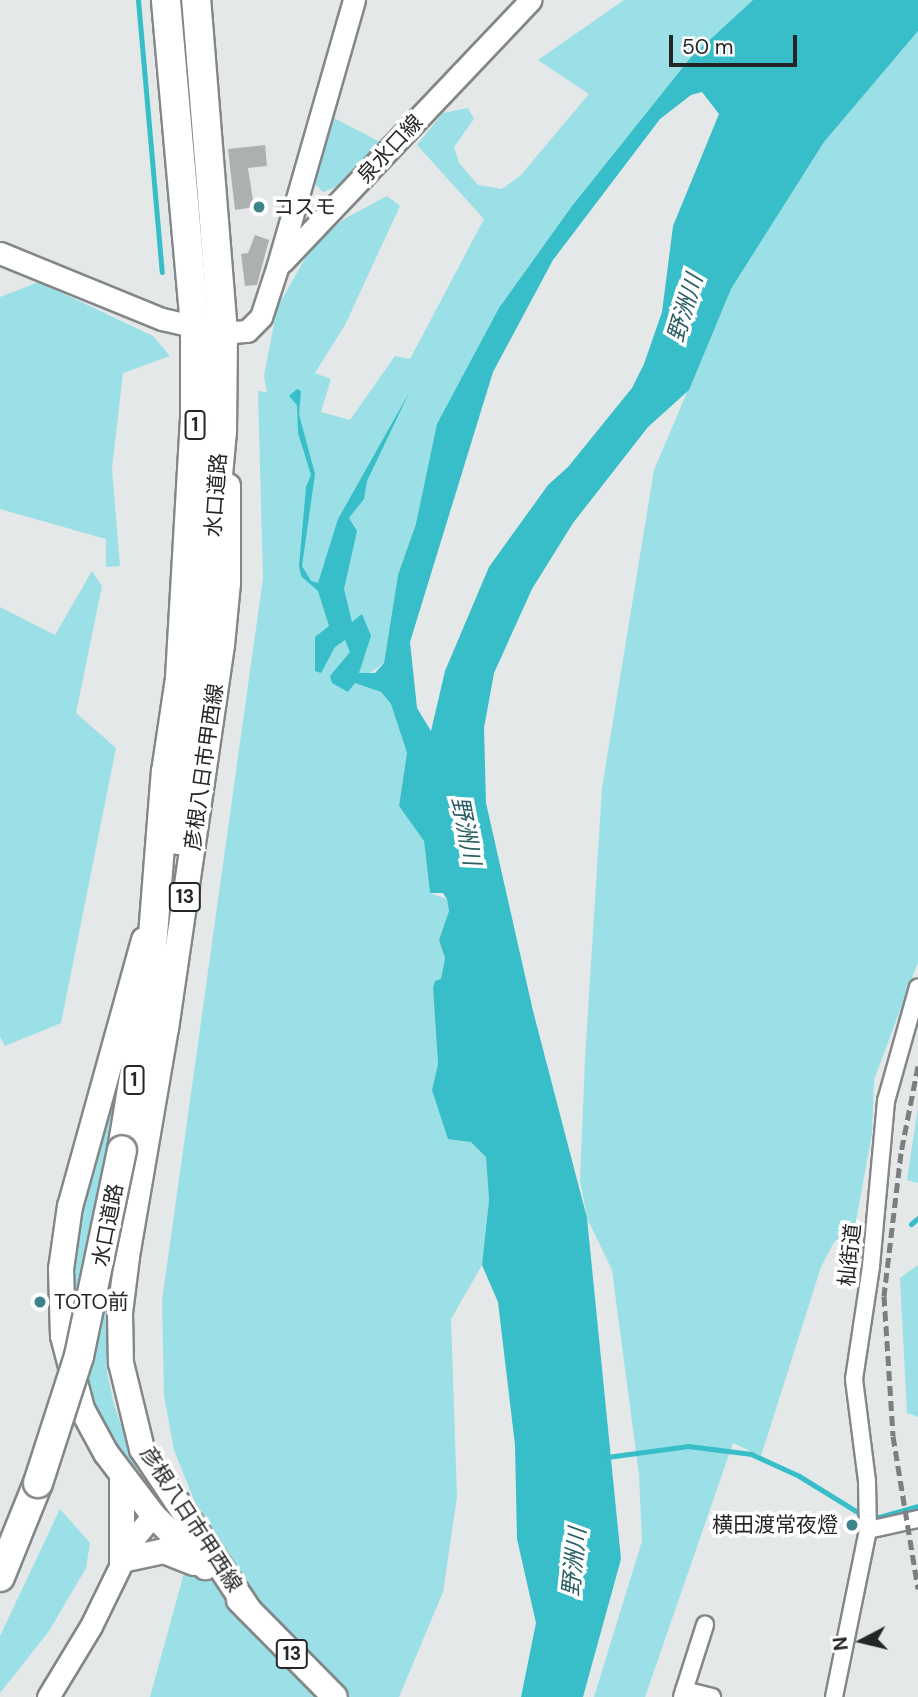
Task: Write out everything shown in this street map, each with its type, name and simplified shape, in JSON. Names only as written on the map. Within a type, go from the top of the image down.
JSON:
[{"type":"highway","name":"水口道路","points":[[0,1577],[38,1483],[79,1356],[122,1150],[149,985],[160,850],[183,637],[194,439],[195,326],[166,0]]},
{"type":"highway","name":"水口道路","points":[[149,985],[158,968],[194,740],[222,430],[223,333],[196,0]]},
{"type":"main road","name":"彦根八日市甲西線","points":[[222,430],[227,463],[228,569],[222,645],[120,1313],[124,1387],[142,1449],[183,1541],[207,1570],[335,1697]]},
{"type":"main road","name":"彦根八日市甲西線","points":[[160,850],[155,860],[146,928],[131,996],[70,1206],[61,1269],[63,1336],[82,1409],[122,1475],[153,1515],[183,1541],[229,1574],[249,1610]]},
{"type":"main road","name":"13","points":[[142,1449],[153,1515]]},
{"type":"main road","points":[[122,1475],[126,1506],[122,1560],[183,1541]]},
{"type":"street","points":[[278,265],[354,0]]},
{"type":"street","name":"泉水口線","points":[[223,333],[247,331],[261,317],[278,265],[372,170],[531,0]]},
{"type":"street","points":[[0,253],[162,319],[223,333]]},
{"type":"street","name":"杣街道","points":[[834,1697],[868,1522],[854,1379],[856,1348],[871,1266],[886,1101],[918,987]]},
{"type":"street","points":[[48,1697],[91,1626],[122,1560],[153,1515]]},
{"type":"street","points":[[868,1522],[918,1519]]},
{"type":"street","points":[[705,1625],[683,1693],[712,1697]]},
{"type":"shaded area","points":[[624,0],[753,0],[691,57],[572,206],[499,309],[398,575],[384,663],[356,683],[381,692],[391,704],[407,753],[399,806],[424,841],[430,893],[447,899],[449,911],[439,940],[445,958],[441,980],[433,988],[438,1064],[432,1090],[486,1157],[489,1200],[482,1265],[451,1319],[457,1497],[443,1592],[399,1697],[150,1697],[200,1515],[174,1450],[164,1396],[162,1301],[263,578],[258,391],[267,392],[264,376],[277,308],[311,248],[344,219],[387,196],[400,206],[345,325],[315,373],[331,379],[321,412],[350,420],[395,356],[410,359],[484,219],[417,145],[443,113],[468,108],[474,119],[454,147],[459,163],[478,185],[502,189],[520,176],[589,94],[538,60]]},
{"type":"shaded area","points":[[918,31],[918,962],[874,1080],[872,1133],[855,1227],[834,1242],[821,1267],[761,1456],[733,1443],[645,1697],[594,1697],[642,1541],[639,1475],[612,1270],[587,1218],[580,1180],[602,788],[654,470],[731,289],[824,142]]},
{"type":"shaded area","points":[[332,117],[382,143],[348,182],[323,192],[309,178]]},
{"type":"shaded area","points":[[39,282],[153,336],[170,356],[123,373],[112,469],[120,566],[106,567],[106,539],[0,509],[0,297]]},
{"type":"shaded area","points":[[92,571],[102,586],[76,713],[116,748],[61,1023],[5,1046],[0,1037],[0,607],[55,635]]},
{"type":"shaded area","points":[[133,1000],[135,1158],[107,1321],[107,1372],[114,1405],[137,1470],[128,1476],[85,1401],[65,1268]]},
{"type":"shaded area","points":[[918,1107],[918,1183],[907,1180]]},
{"type":"shaded area","points":[[918,1265],[918,1417],[907,1413],[900,1278]]},
{"type":"shaded area","points":[[60,1509],[90,1543],[86,1568],[49,1631],[0,1693],[0,1636]]},
{"type":"water","name":"野洲川","points":[[753,0],[918,0],[918,31],[824,142],[731,289],[689,390],[648,427],[573,523],[532,589],[494,673],[484,728],[486,803],[533,1011],[587,1218],[621,1559],[583,1697],[521,1697],[536,1623],[517,1539],[515,1445],[498,1302],[482,1265],[489,1200],[486,1157],[471,1142],[448,1139],[432,1090],[438,1064],[433,988],[435,981],[441,979],[445,958],[439,940],[449,911],[447,899],[443,893],[430,893],[424,841],[399,806],[407,753],[391,704],[381,692],[355,683],[348,692],[332,683],[330,676],[350,652],[345,640],[335,647],[321,673],[315,671],[315,637],[329,626],[318,591],[301,576],[299,566],[306,487],[311,475],[298,433],[297,405],[289,396],[297,389],[301,391],[299,414],[315,474],[302,566],[311,581],[318,583],[338,519],[409,393],[367,481],[364,499],[349,518],[357,531],[344,589],[352,622],[362,614],[371,636],[359,673],[375,673],[384,663],[398,575],[416,524],[437,424],[499,308],[572,206],[691,57]],"holes":[[[702,92],[719,114],[673,226],[662,312],[644,364],[632,388],[568,467],[548,485],[489,567],[445,671],[431,731],[417,708],[410,642],[493,372],[553,260],[660,119],[691,95]]]},
{"type":"building","points":[[265,145],[267,166],[248,168],[254,207],[235,210],[228,149]]},
{"type":"building","points":[[255,235],[269,240],[257,285],[245,286],[241,254],[248,253]]},
{"type":"waterway","points":[[138,0],[162,272]]},
{"type":"waterway","points":[[911,1224],[918,1218]]},
{"type":"waterway","points":[[607,1457],[688,1446],[751,1454],[799,1476],[864,1516],[879,1517],[918,1506]]},
{"type":"railway","points":[[918,1066],[901,1153],[884,1296],[893,1436],[918,1589]]},
{"type":"place","name":"コスモ","points":[[259,207]]},
{"type":"place","name":"TOTO前","points":[[40,1302]]},
{"type":"place","name":"横田渡常夜燈","points":[[852,1525]]}]
